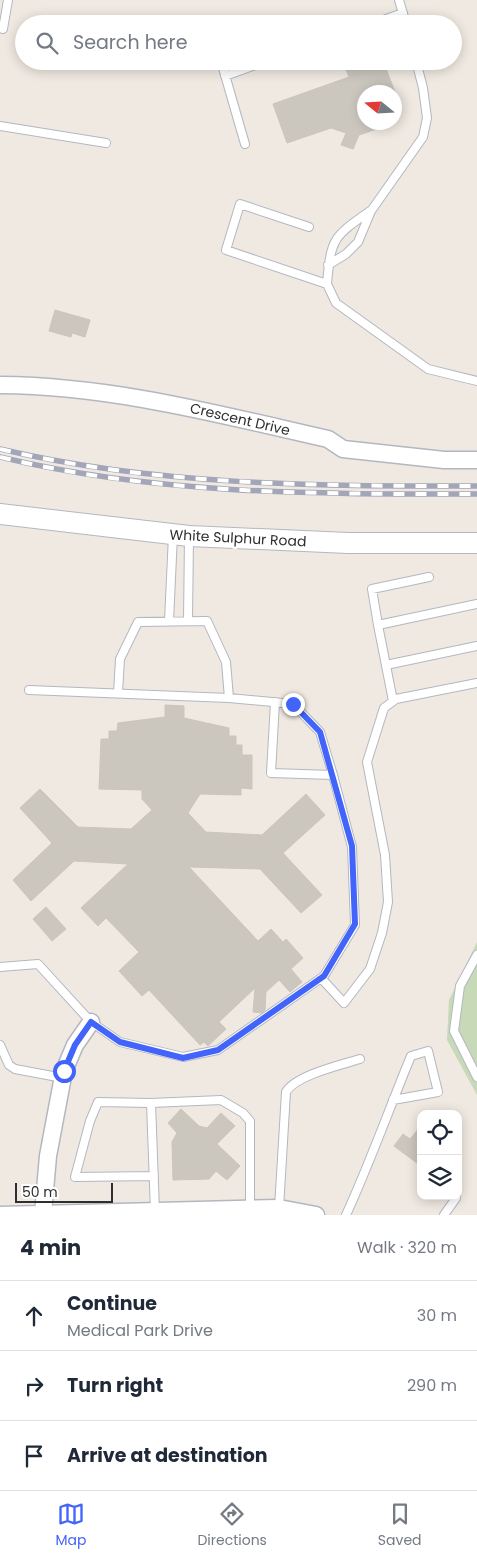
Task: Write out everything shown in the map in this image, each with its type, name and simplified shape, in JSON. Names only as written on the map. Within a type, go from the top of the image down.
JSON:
[{"type":"street","name":"Crescent Drive","points":[[0,385],[41,386],[134,396],[328,439],[343,449],[444,460],[477,460]]},
{"type":"street","name":"White Sulphur Road","points":[[0,514],[181,535],[348,543],[477,543]]},
{"type":"street","points":[[43,1213],[48,1156],[63,1078],[75,1045],[91,1022]]},
{"type":"street","points":[[0,1215],[247,1211],[279,1208],[316,1215]]},
{"type":"lane","points":[[0,28],[3,29],[8,0]]},
{"type":"lane","points":[[397,15],[403,13],[399,0]]},
{"type":"lane","points":[[223,70],[245,144]]},
{"type":"lane","points":[[225,76],[241,70]]},
{"type":"lane","points":[[328,264],[346,254],[358,242],[371,211],[423,137],[427,118],[418,70]]},
{"type":"lane","points":[[0,126],[106,143]]},
{"type":"lane","points":[[309,227],[240,204],[226,250],[327,284]]},
{"type":"lane","points":[[371,211],[341,232],[330,252],[327,284],[336,303],[428,369],[477,381]]},
{"type":"lane","points":[[181,535],[188,620]]},
{"type":"lane","points":[[169,621],[181,535]]},
{"type":"lane","points":[[393,701],[372,589],[429,577]]},
{"type":"lane","points":[[378,625],[477,604]]},
{"type":"lane","points":[[118,693],[120,659],[138,622],[188,620],[207,621],[226,662],[229,698]]},
{"type":"lane","points":[[386,665],[477,646]]},
{"type":"lane","points":[[321,978],[344,1003],[370,969],[382,933],[388,902],[385,855],[367,762],[384,708],[393,701],[477,683]]},
{"type":"lane","points":[[0,967],[38,964],[91,1022],[120,1042],[183,1058],[218,1050],[321,978],[355,924],[352,846],[333,775],[320,732],[293,704],[229,698],[29,690]]},
{"type":"lane","points":[[276,702],[271,773],[333,775]]},
{"type":"lane","points":[[477,955],[460,986],[454,1031],[477,1077]]},
{"type":"lane","points":[[0,1045],[9,1064],[15,1069],[63,1078]]},
{"type":"lane","points":[[346,1215],[393,1100],[412,1056],[428,1051],[438,1092],[393,1100]]},
{"type":"lane","points":[[279,1208],[286,1092],[291,1084],[303,1078],[360,1059]]},
{"type":"lane","points":[[154,1176],[75,1177],[90,1121],[98,1102],[221,1100],[243,1113],[250,1121],[247,1211]]},
{"type":"lane","points":[[151,1102],[154,1176],[161,1212]]},
{"type":"lane","points":[[444,1215],[455,1200]]},
{"type":"green space","points":[[477,942],[477,1095],[447,1040],[449,1000]]},
{"type":"building","points":[[346,70],[386,70],[392,85],[357,85],[357,130],[374,130],[359,135],[353,149],[341,145],[346,133],[331,128],[287,143],[273,104],[349,77]]},
{"type":"building","points":[[55,310],[90,320],[85,337],[72,333],[71,337],[49,331]]},
{"type":"building","points":[[165,705],[184,706],[184,718],[229,728],[229,736],[236,736],[236,745],[242,745],[242,755],[252,755],[252,789],[241,788],[241,795],[200,794],[188,813],[206,832],[262,835],[306,794],[325,815],[283,853],[322,895],[301,913],[260,869],[189,867],[258,941],[271,929],[283,942],[286,939],[303,958],[291,969],[302,982],[290,992],[279,980],[266,992],[265,1010],[262,1013],[253,1012],[255,988],[219,1022],[226,1029],[208,1046],[204,1042],[200,1045],[149,990],[142,996],[119,971],[139,952],[106,918],[98,926],[81,908],[128,864],[74,861],[31,901],[13,880],[52,843],[20,808],[40,789],[78,827],[131,829],[152,810],[142,799],[142,790],[99,789],[101,739],[109,739],[109,731],[117,731],[118,723],[165,717]]},
{"type":"building","points":[[46,907],[66,929],[52,941],[33,919]]},
{"type":"building","points":[[181,1109],[199,1126],[207,1128],[221,1113],[235,1126],[217,1144],[240,1166],[227,1180],[216,1171],[209,1179],[173,1180],[172,1142],[177,1133],[168,1123]]},
{"type":"building","points":[[417,1131],[417,1163],[394,1146],[403,1134],[410,1139]]},
{"type":"railway","points":[[0,449],[59,461],[178,477],[297,484],[477,486]]},
{"type":"railway","points":[[0,457],[59,470],[118,479],[237,490],[357,494],[477,494]]},
{"type":"route","points":[[64,1071],[75,1045],[91,1022],[120,1042],[183,1058],[218,1050],[324,976],[355,924],[352,846],[320,732],[293,704]]}]
